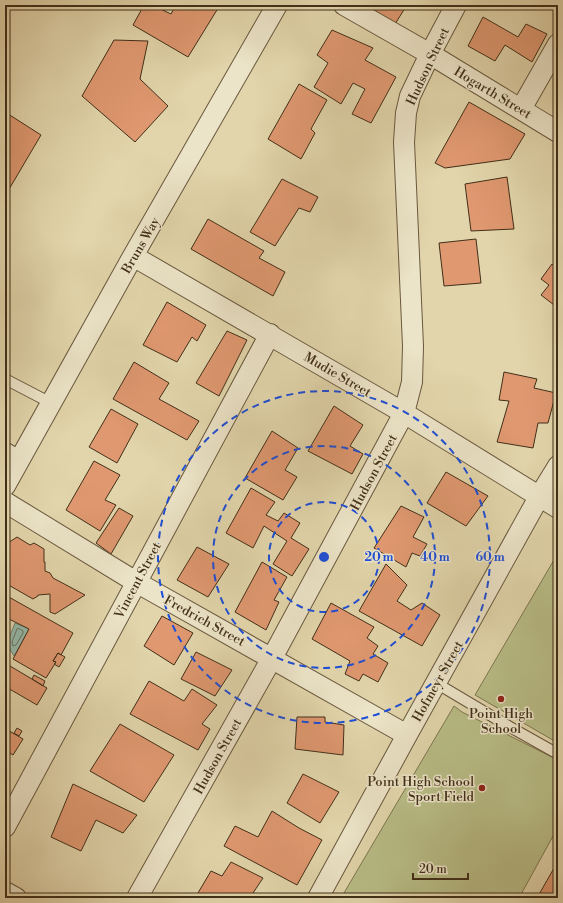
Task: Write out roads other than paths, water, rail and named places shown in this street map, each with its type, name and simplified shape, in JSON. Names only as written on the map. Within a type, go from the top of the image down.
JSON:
[{"type":"street","name":"Bruns Way","points":[[5,486],[13,452],[51,403],[133,256],[277,5]]},
{"type":"street","name":"Hogarth Street","points":[[344,5],[430,54],[558,132]]},
{"type":"street","name":"Hudson Street","points":[[137,898],[272,658],[404,413],[412,382],[413,346],[404,142],[406,113],[410,96],[456,5]]},
{"type":"street","points":[[521,109],[558,44]]},
{"type":"street","name":"Mudie Street","points":[[133,256],[404,413],[558,508]]},
{"type":"street","name":"Vincent Street","points":[[5,827],[270,334]]},
{"type":"street","name":"Hofmeyr Street","points":[[318,898],[407,735],[558,466]]},
{"type":"street","name":"Fredrich Street","points":[[5,502],[136,582],[407,735]]},
{"type":"street","points":[[5,892],[16,898]]},
{"type":"lane","points":[[5,379],[51,403]]},
{"type":"lane","points":[[436,683],[558,754]]},
{"type":"water","points":[[15,623],[29,629],[14,656],[7,643]]},
{"type":"place","name":"Point High School","points":[[501,699]]},
{"type":"place","name":"Point High School Sport Field","points":[[482,788]]}]
